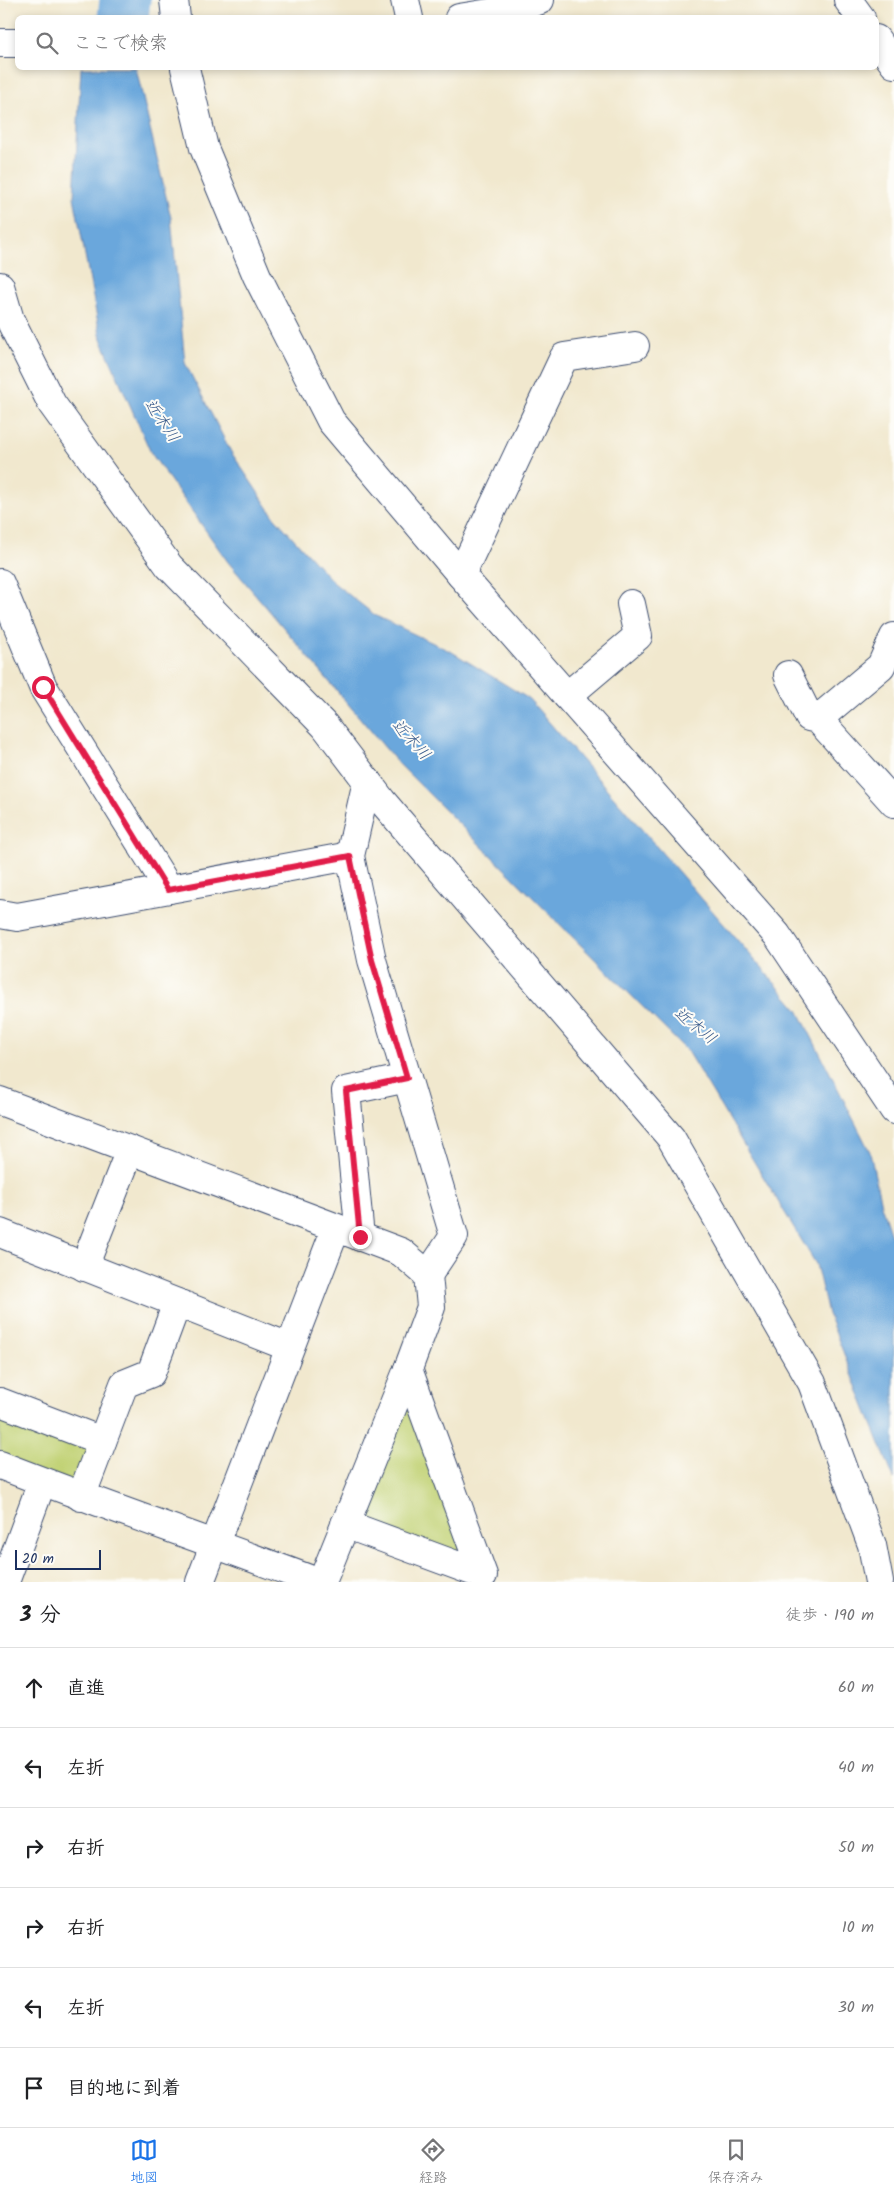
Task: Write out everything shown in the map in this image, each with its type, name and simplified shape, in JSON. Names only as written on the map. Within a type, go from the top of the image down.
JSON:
[{"type":"street","points":[[174,0],[176,15]]},
{"type":"street","points":[[405,0],[408,15]]},
{"type":"street","points":[[477,15],[514,9],[540,0]]},
{"type":"street","points":[[0,43],[15,43]]},
{"type":"street","points":[[879,43],[894,64]]},
{"type":"street","points":[[185,70],[204,148],[257,276],[331,421],[461,575],[777,935],[894,1110]]},
{"type":"street","points":[[0,286],[10,320],[52,404],[169,566],[325,726],[367,781],[671,1138],[812,1383],[872,1545],[878,1582]]},
{"type":"street","points":[[461,575],[564,357],[635,346]]},
{"type":"street","points":[[0,583],[43,687],[168,890]]},
{"type":"street","points":[[567,696],[638,636],[631,604]]},
{"type":"street","points":[[818,720],[880,666],[894,637]]},
{"type":"street","points":[[788,674],[809,717],[818,720],[894,803]]},
{"type":"street","points":[[322,1582],[431,1307],[428,1274],[454,1236],[372,960],[350,856],[367,781]]},
{"type":"street","points":[[0,914],[16,917],[350,856]]},
{"type":"street","points":[[200,1582],[290,1346],[348,1232],[346,1091],[407,1078]]},
{"type":"street","points":[[0,1101],[401,1252],[428,1274]]},
{"type":"street","points":[[84,1267],[130,1150]]},
{"type":"street","points":[[0,1234],[177,1304],[290,1346]]},
{"type":"street","points":[[82,1497],[124,1384],[151,1373],[177,1304]]},
{"type":"street","points":[[345,1524],[483,1575],[408,1369]]},
{"type":"street","points":[[0,1402],[102,1441]]},
{"type":"street","points":[[0,1465],[82,1497],[215,1543],[317,1582]]},
{"type":"street","points":[[2,1582],[42,1482]]},
{"type":"green space","points":[[408,1393],[470,1563],[362,1526]]},
{"type":"green space","points":[[0,1408],[94,1444],[77,1488],[0,1457]]},
{"type":"water","points":[[81,70],[136,70],[171,218],[185,363],[231,452],[275,518],[334,583],[376,616],[452,652],[529,699],[798,1010],[870,1152],[881,1205],[894,1244],[894,1479],[828,1314],[816,1264],[687,1051],[398,763],[228,562],[151,453],[101,339],[74,197]]},
{"type":"waterway","name":"近木川","points":[[123,15],[125,0]]},
{"type":"route","points":[[43,687],[168,890],[350,856],[372,960],[407,1078],[346,1091],[360,1237]]}]
